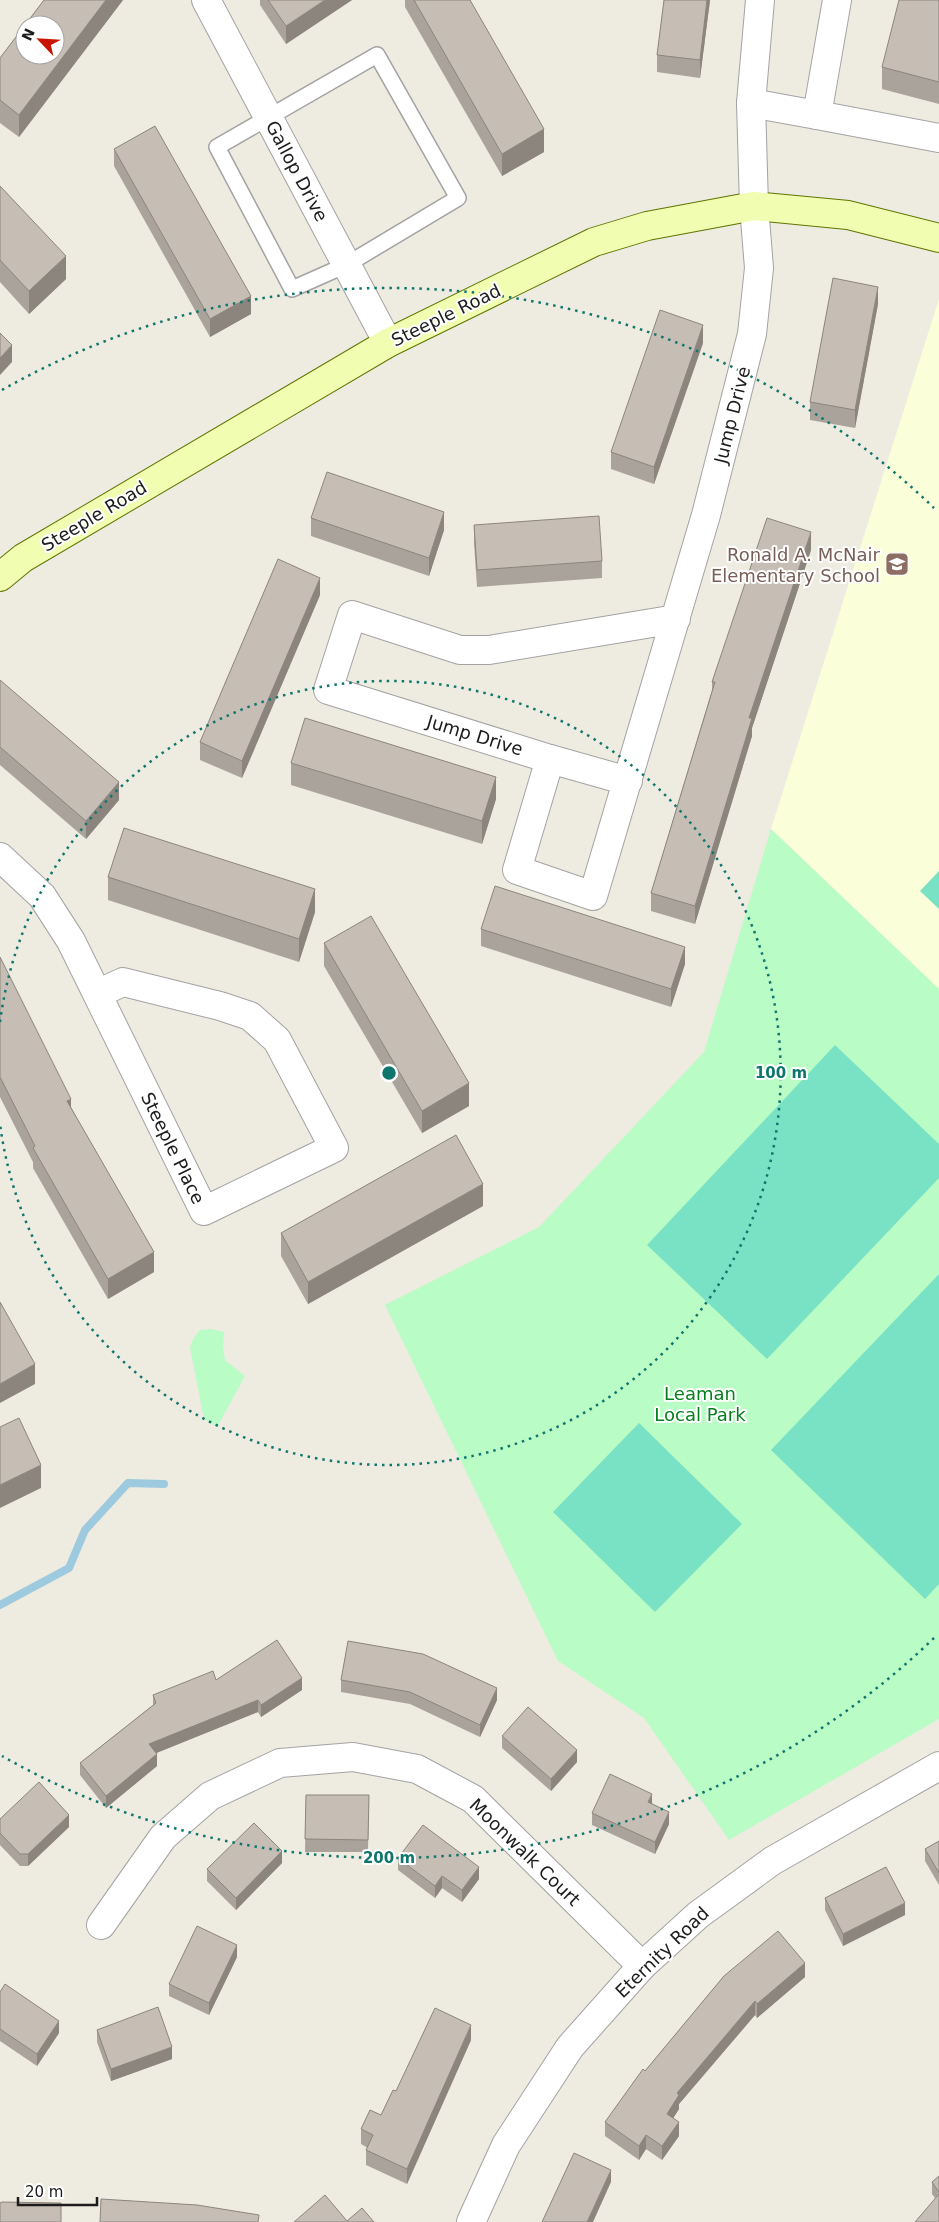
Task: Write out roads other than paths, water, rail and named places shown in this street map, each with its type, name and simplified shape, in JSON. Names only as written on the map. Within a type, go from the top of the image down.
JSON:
[{"type":"street","name":"Gallop Drive","points":[[206,0],[388,343]]},
{"type":"street","name":"Jump Drive","points":[[676,619],[489,650],[460,650],[352,615],[328,690],[550,759],[517,870],[593,896],[628,781],[676,619],[706,515],[752,334],[759,268],[754,206],[751,103],[760,0]]},
{"type":"street","points":[[817,114],[837,0]]},
{"type":"street","points":[[751,103],[939,138]]},
{"type":"street","name":"Steeple Road","points":[[0,576],[23,558],[388,343],[594,242],[646,226],[754,206],[848,215],[939,238]]},
{"type":"street","points":[[550,759],[628,781]]},
{"type":"street","name":"Steeple Place","points":[[0,857],[42,896],[71,942],[204,1211],[334,1148],[277,1040],[250,1016],[220,1006],[123,982],[97,994]]},
{"type":"street","name":"Moonwalk Court","points":[[101,1925],[163,1837],[210,1796],[280,1763],[353,1757],[417,1770],[473,1799],[642,1966]]},
{"type":"street","name":"Eternity Road","points":[[471,2222],[506,2145],[570,2047],[642,1966],[698,1915],[772,1861],[939,1766]]},
{"type":"lane","points":[[377,55],[458,198],[346,265],[292,289],[217,147],[377,55]]},
{"type":"waterway","points":[[0,1605],[69,1568],[85,1530],[128,1483],[164,1484]]},
{"type":"place","name":"Ronald A. McNair Elementary School","points":[[897,564]]},
{"type":"park label","name":"Leaman Local Park","points":[[700,1404]]}]
